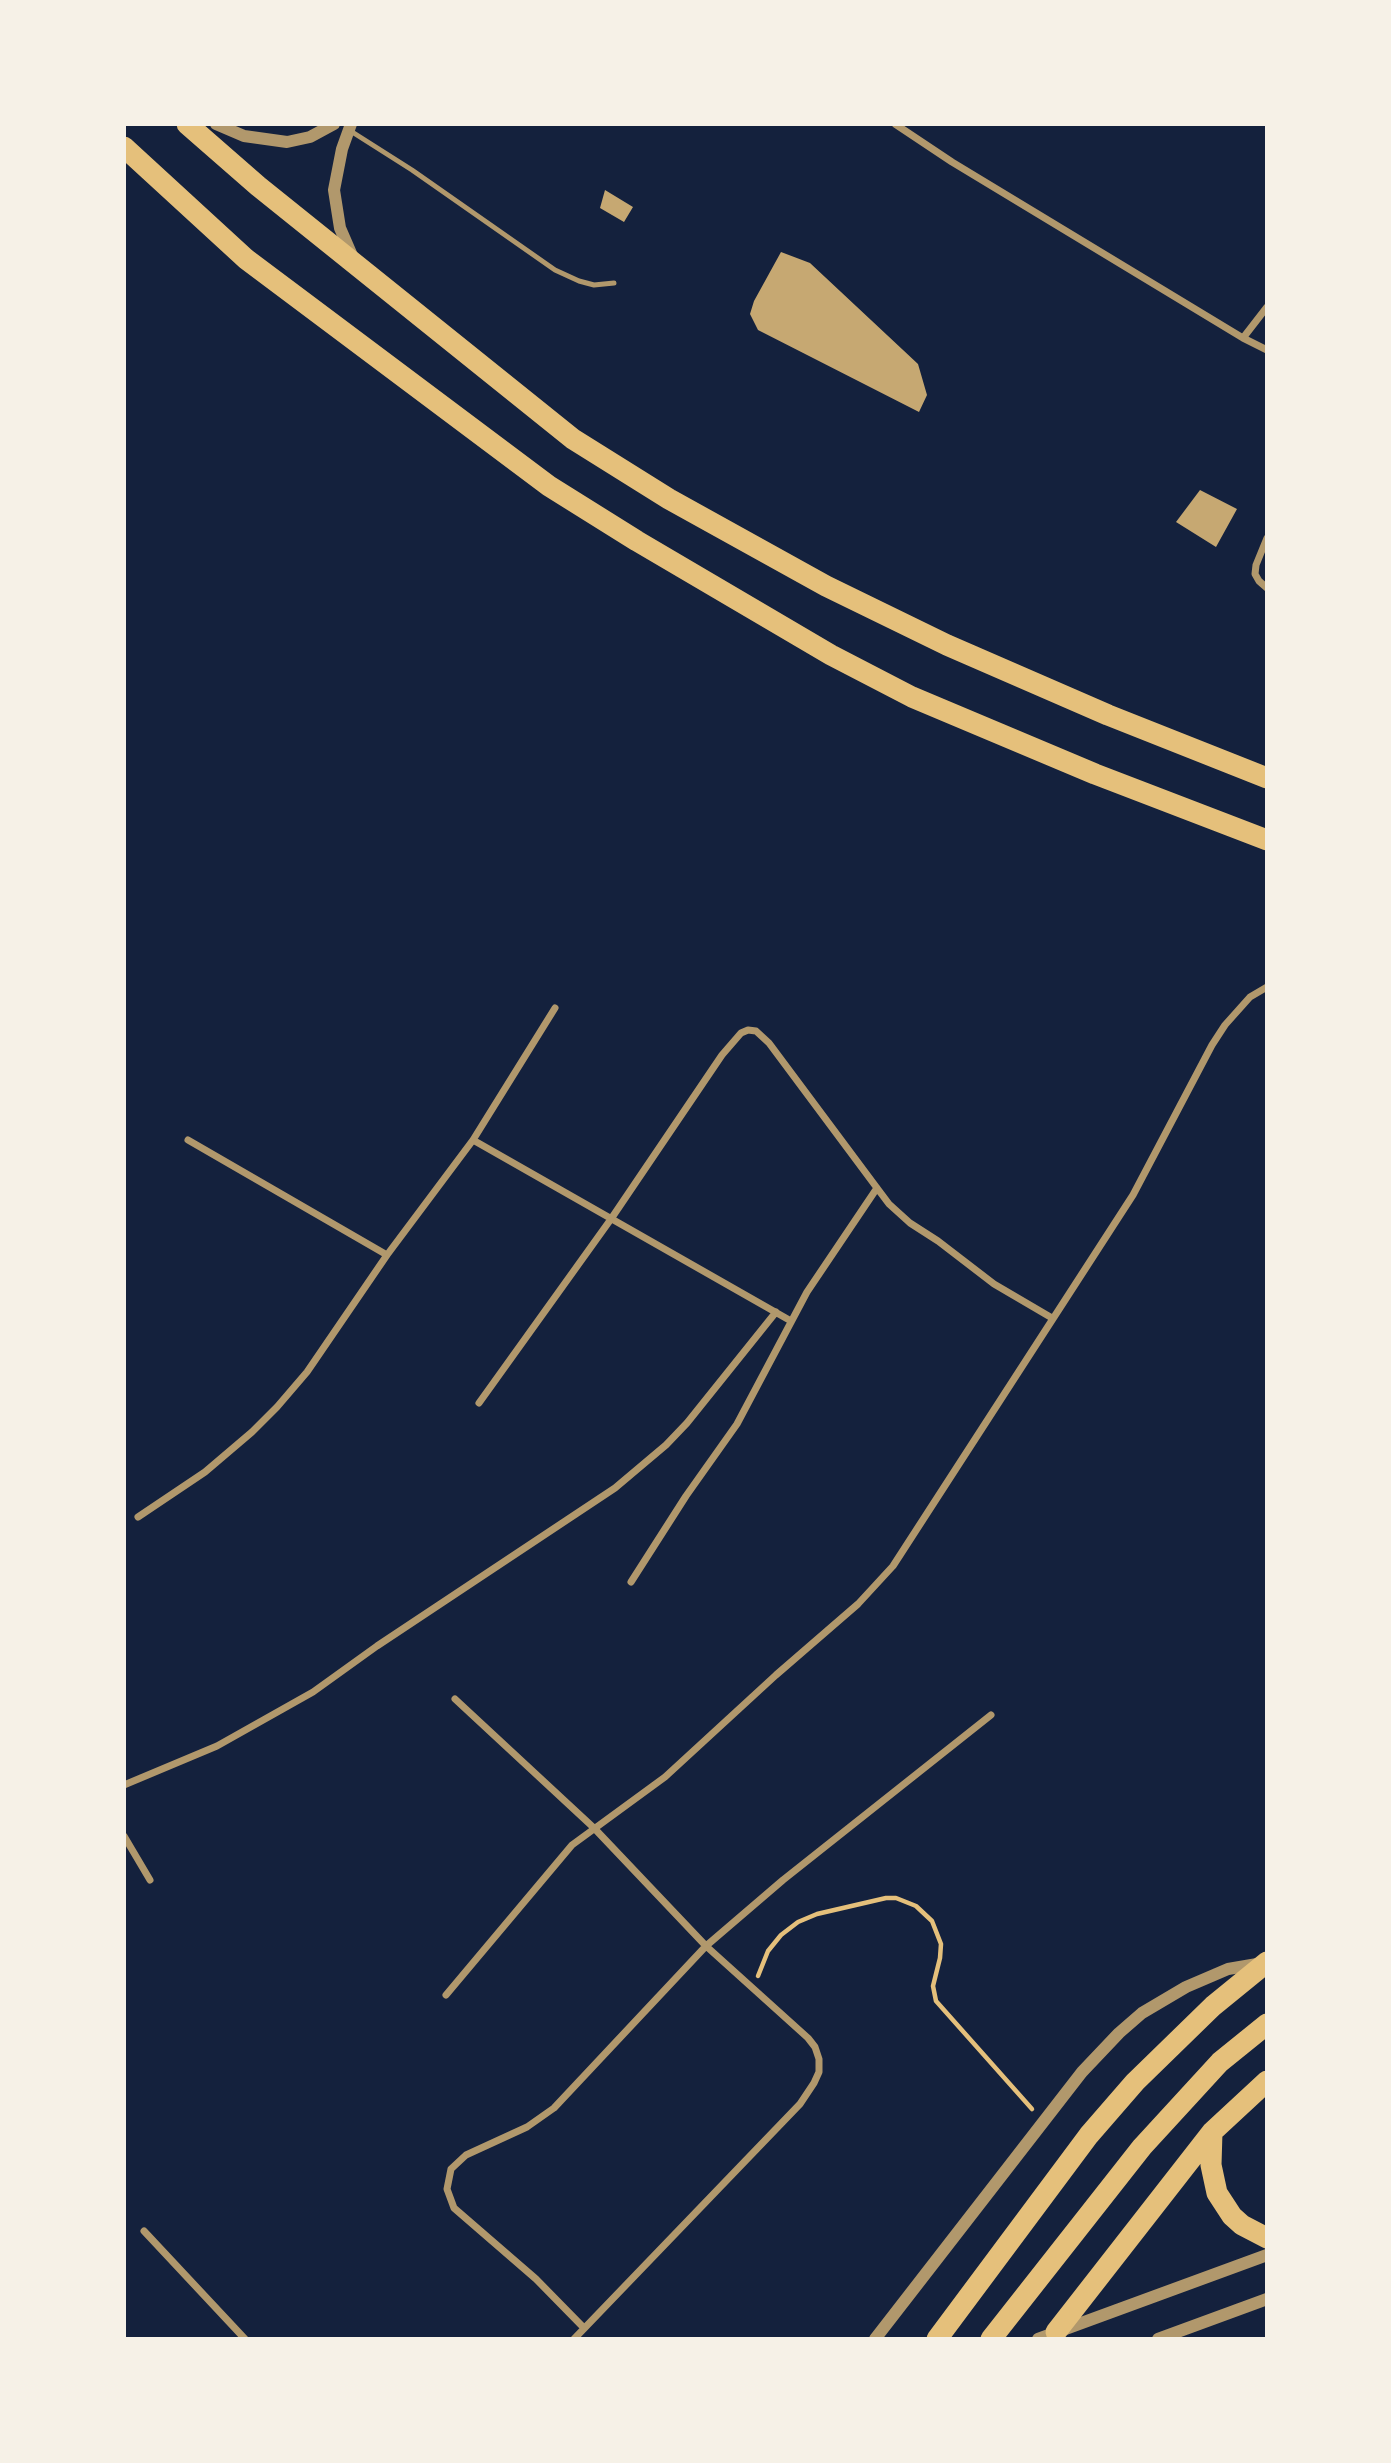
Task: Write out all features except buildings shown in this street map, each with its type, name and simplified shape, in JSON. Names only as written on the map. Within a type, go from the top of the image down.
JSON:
[{"type":"highway","points":[[187,124],[258,186],[573,439],[668,499],[826,586],[947,645],[1036,685],[1257,772]]},
{"type":"highway","points":[[124,147],[246,259],[549,486],[638,541],[831,655],[912,697],[1095,774],[1267,840]]},
{"type":"highway","points":[[937,2339],[1089,2135],[1135,2082],[1176,2039],[1267,1962]]},
{"type":"highway","points":[[991,2339],[1142,2147],[1220,2062],[1267,2024]]},
{"type":"highway","points":[[1048,2336],[1212,2132],[1267,2081]]},
{"type":"highway","points":[[1212,2132],[1211,2165],[1217,2193],[1242,2225],[1267,2238]]},
{"type":"street","points":[[216,124],[244,136],[287,142],[310,137],[334,124]]},
{"type":"street","points":[[895,124],[952,162],[1267,350]]},
{"type":"street","points":[[350,127],[335,173],[334,190],[341,228],[356,265]]},
{"type":"street","points":[[1243,338],[1267,307]]},
{"type":"street","points":[[1267,538],[1255,574],[1267,588]]},
{"type":"street","points":[[446,1996],[581,1837],[665,1777],[876,1585],[909,1544],[1133,1195],[1212,1045],[1237,1010],[1250,997],[1267,987]]},
{"type":"street","points":[[138,1517],[205,1472],[277,1408],[307,1372],[387,1255],[473,1140],[555,1008]]},
{"type":"street","points":[[480,1403],[611,1219],[722,1055],[737,1036],[748,1030],[756,1031],[769,1043],[889,1204],[910,1223],[994,1284],[1052,1318]]},
{"type":"street","points":[[188,1140],[387,1255]]},
{"type":"street","points":[[473,1140],[791,1321]]},
{"type":"street","points":[[631,1582],[686,1496],[737,1424],[807,1292],[877,1188]]},
{"type":"street","points":[[124,1785],[217,1746],[313,1692],[399,1631],[615,1488],[644,1465],[687,1423],[776,1312]]},
{"type":"street","points":[[455,1699],[594,1828],[706,1946],[808,2038],[819,2059],[819,2072],[800,2104],[573,2339]]},
{"type":"street","points":[[584,2328],[536,2279],[454,2208],[449,2199],[447,2179],[451,2169],[466,2155],[527,2127],[554,2108],[706,1946],[783,1880],[991,1715]]},
{"type":"street","points":[[124,1836],[150,1880]]},
{"type":"street","points":[[875,2339],[1082,2072],[1119,2033],[1142,2013],[1206,1978],[1242,1965],[1267,1962]]},
{"type":"street","points":[[144,2231],[245,2339]]},
{"type":"street","points":[[1048,2336],[1267,2255]]},
{"type":"street","points":[[1158,2339],[1267,2300]]},
{"type":"lane","points":[[350,127],[555,270],[594,285],[614,284]]},
{"type":"path","points":[[755,1990],[759,1970],[768,1951],[781,1934],[798,1922],[817,1914],[886,1898],[906,1901],[924,1912],[938,1932],[940,1958],[933,1986],[936,2001],[1043,2121]]}]
